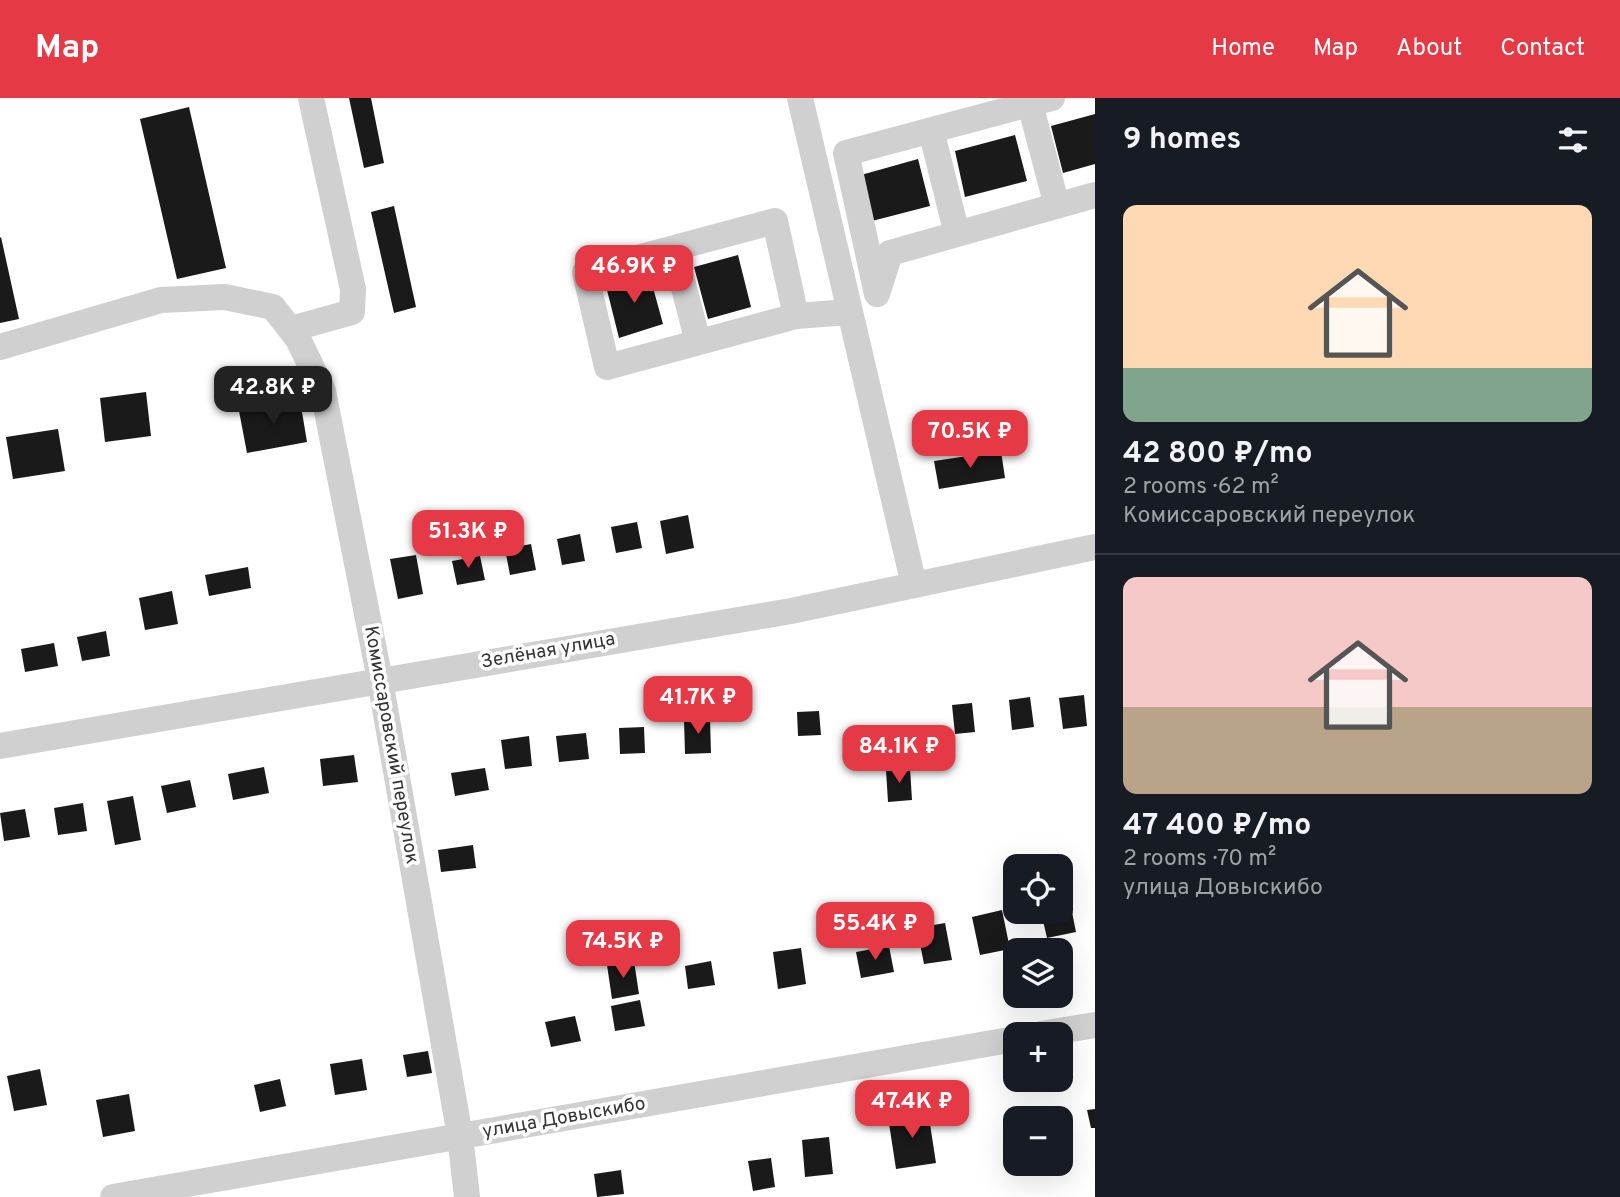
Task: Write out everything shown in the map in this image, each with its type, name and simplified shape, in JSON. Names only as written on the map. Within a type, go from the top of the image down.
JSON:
[{"type":"street","points":[[290,329],[352,312],[353,289],[310,98]]},
{"type":"street","points":[[800,98],[914,585]]},
{"type":"street","points":[[877,294],[846,153],[1041,101],[1057,206]]},
{"type":"street","points":[[931,130],[957,234]]},
{"type":"street","points":[[851,322],[877,294],[890,253],[1095,195]]},
{"type":"street","points":[[796,316],[775,221],[585,271],[607,367],[796,316],[851,322]]},
{"type":"street","points":[[674,249],[698,342]]},
{"type":"street","name":"Комиссаровский переулок","points":[[0,346],[160,300],[225,297],[273,307],[290,329],[323,391],[380,680],[460,1136],[467,1197]]},
{"type":"street","name":"Зелёная улица","points":[[0,746],[791,611],[1095,547]]},
{"type":"street","points":[[1073,1029],[1095,1025]]},
{"type":"street","name":"улица Довыскибо","points":[[113,1197],[1003,1041]]},
{"type":"building","points":[[349,98],[371,98],[384,163],[364,168]]},
{"type":"building","points":[[189,107],[226,268],[177,279],[140,119]]},
{"type":"building","points":[[1095,114],[1095,164],[1063,173],[1051,126]]},
{"type":"building","points":[[1015,135],[1027,181],[965,197],[955,151]]},
{"type":"building","points":[[918,159],[930,206],[872,221],[861,175]]},
{"type":"building","points":[[394,206],[416,307],[394,313],[371,212]]},
{"type":"building","points":[[0,238],[19,319],[0,323]]},
{"type":"building","points":[[738,255],[751,307],[708,319],[694,267]]},
{"type":"building","points":[[649,273],[663,324],[619,338],[606,286]]},
{"type":"building","points":[[146,392],[151,436],[105,442],[100,398]]},
{"type":"building","points":[[300,400],[307,442],[247,453],[239,411]]},
{"type":"building","points":[[58,429],[65,471],[13,479],[6,437]]},
{"type":"building","points":[[1001,451],[1005,478],[939,489],[934,461]]},
{"type":"building","points":[[688,515],[694,548],[666,554],[660,521]]},
{"type":"building","points":[[637,522],[642,548],[616,553],[611,527]]},
{"type":"building","points":[[580,534],[585,561],[562,565],[557,539]]},
{"type":"building","points":[[531,544],[536,570],[510,575],[505,549]]},
{"type":"building","points":[[416,555],[423,594],[398,599],[390,559]]},
{"type":"building","points":[[480,556],[485,580],[457,585],[452,561]]},
{"type":"building","points":[[248,567],[251,588],[209,596],[205,575]]},
{"type":"building","points":[[172,591],[178,624],[145,630],[139,598]]},
{"type":"building","points":[[106,631],[110,656],[82,661],[77,637]]},
{"type":"building","points":[[54,643],[58,666],[25,672],[21,649]]},
{"type":"building","points":[[1084,695],[1087,726],[1063,729],[1059,698]]},
{"type":"building","points":[[1030,697],[1034,727],[1012,730],[1009,700]]},
{"type":"building","points":[[972,703],[975,732],[955,734],[952,705]]},
{"type":"building","points":[[819,711],[821,735],[798,736],[797,712]]},
{"type":"building","points":[[710,719],[711,753],[685,754],[684,720]]},
{"type":"building","points":[[644,727],[645,753],[620,754],[619,728]]},
{"type":"building","points":[[586,733],[589,759],[559,762],[556,736]]},
{"type":"building","points":[[529,736],[532,766],[505,769],[501,740]]},
{"type":"building","points":[[354,755],[358,782],[323,786],[320,759]]},
{"type":"building","points":[[264,767],[269,793],[233,800],[228,774]]},
{"type":"building","points":[[485,768],[489,790],[455,796],[451,773]]},
{"type":"building","points":[[910,768],[912,800],[888,802],[886,770]]},
{"type":"building","points":[[190,780],[196,807],[167,813],[161,786]]},
{"type":"building","points":[[133,796],[141,840],[115,845],[107,801]]},
{"type":"building","points":[[83,803],[87,831],[58,835],[54,808]]},
{"type":"building","points":[[25,809],[30,837],[4,841],[0,813]]},
{"type":"building","points":[[473,845],[476,868],[441,872],[438,850]]},
{"type":"building","points":[[1002,910],[1008,938],[1003,938],[1003,950],[980,955],[972,917]]},
{"type":"building","points":[[1073,917],[1076,932],[1047,938],[1044,924],[1073,924]]},
{"type":"building","points":[[945,923],[952,960],[924,964],[917,928]]},
{"type":"building","points":[[889,946],[894,972],[861,978],[856,952]]},
{"type":"building","points":[[801,948],[806,984],[778,989],[773,952]]},
{"type":"building","points":[[634,961],[639,994],[612,999],[607,965]]},
{"type":"building","points":[[711,961],[715,985],[688,989],[685,966]]},
{"type":"building","points":[[640,1000],[645,1026],[615,1031],[611,1006]]},
{"type":"building","points":[[575,1016],[581,1041],[551,1047],[545,1022]]},
{"type":"building","points":[[428,1051],[432,1073],[407,1077],[403,1055]]},
{"type":"building","points":[[362,1059],[367,1090],[335,1095],[330,1064]]},
{"type":"building","points":[[40,1069],[47,1105],[14,1111],[7,1076]]},
{"type":"building","points":[[280,1079],[286,1106],[260,1112],[254,1085]]},
{"type":"building","points":[[129,1094],[135,1131],[103,1137],[96,1100]]},
{"type":"building","points":[[1095,1109],[1095,1128],[1091,1128],[1087,1110]]},
{"type":"building","points":[[928,1111],[936,1163],[896,1169],[888,1117]]},
{"type":"building","points":[[829,1137],[833,1174],[805,1177],[802,1140]]},
{"type":"building","points":[[771,1158],[775,1187],[753,1191],[748,1161]]},
{"type":"building","points":[[621,1170],[624,1194],[597,1197],[594,1174]]}]
